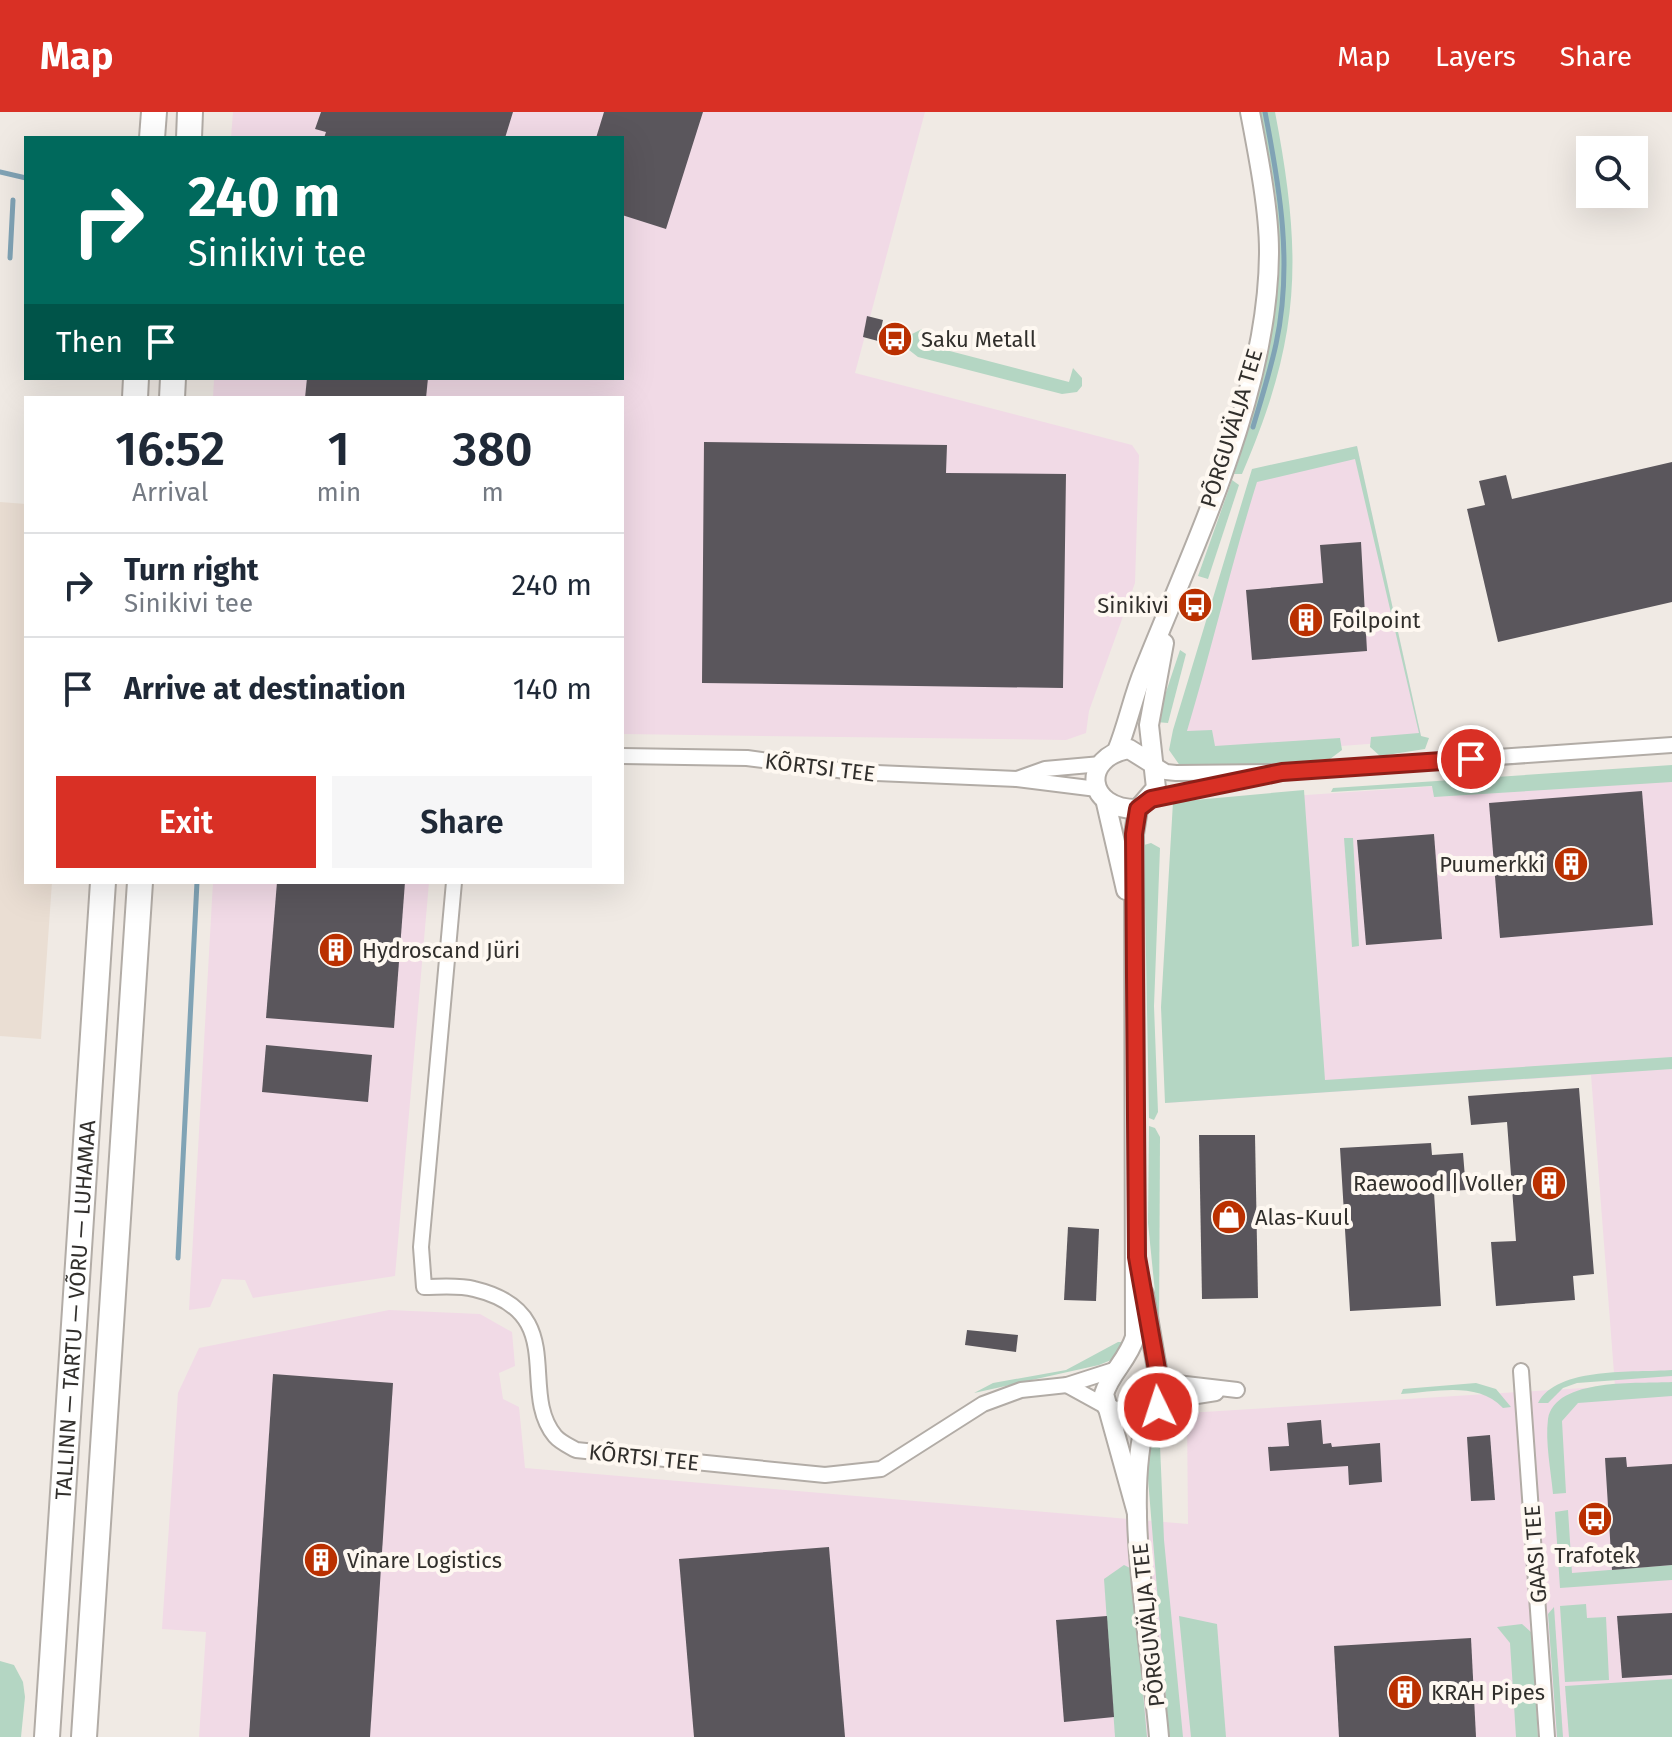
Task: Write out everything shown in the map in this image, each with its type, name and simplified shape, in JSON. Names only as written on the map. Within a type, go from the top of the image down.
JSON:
[{"type":"highway","points":[[152,136],[154,112]]},
{"type":"highway","points":[[189,136],[190,112]]},
{"type":"highway","name":"TALLINN — TARTU — VÕRU — LUHAMAA","points":[[47,1737],[103,884]]},
{"type":"highway","name":"TALLINN — TARTU — VÕRU — LUHAMAA","points":[[84,1737],[140,884]]},
{"type":"street","name":"PÕRGUVÄLJA TEE","points":[[1117,751],[1142,673],[1175,598],[1229,449],[1252,372],[1264,314],[1269,250],[1250,112]]},
{"type":"street","name":"PÕRGUVÄLJA TEE","points":[[1153,764],[1149,725],[1175,598]]},
{"type":"street","points":[[1134,928],[1096,774],[1101,764],[1117,751],[1129,749],[1166,772],[1282,772],[1672,745]]},
{"type":"street","name":"KÕRTSI TEE","points":[[624,756],[747,758],[853,772],[1017,779],[1102,796]]},
{"type":"street","name":"KÕRTSI TEE","points":[[1017,779],[1045,769],[1101,764]]},
{"type":"street","points":[[1107,1407],[1104,1394],[1108,1380],[1121,1368],[1135,1337],[1134,834],[1144,804],[1156,788],[1153,764]]},
{"type":"street","points":[[1102,796],[1121,809],[1282,772]]},
{"type":"street","name":"KÕRTSI TEE","points":[[454,884],[421,1247],[424,1287],[473,1288],[502,1300],[524,1319],[538,1344],[542,1403],[556,1437],[576,1450],[825,1475],[881,1469],[983,1404],[1021,1390],[1067,1385],[1121,1368]]},
{"type":"street","points":[[1137,1257],[1161,1392],[1153,1412]]},
{"type":"street","points":[[1067,1385],[1136,1421],[1178,1399],[1237,1390],[1177,1383],[1157,1377],[1146,1369],[1121,1368]]},
{"type":"street","name":"GAASI TEE","points":[[1521,1371],[1547,1737]]},
{"type":"street","name":"PÕRGUVÄLJA TEE","points":[[1107,1407],[1137,1513]]},
{"type":"street","name":"PÕRGUVÄLJA TEE","points":[[1153,1412],[1142,1435],[1137,1513],[1159,1737]]},
{"type":"shaded area","points":[[233,112],[925,112],[855,373],[1132,445],[1139,455],[1135,583],[1089,711],[1086,733],[1066,740],[624,734],[624,396],[213,396],[214,380],[624,380],[624,136],[231,136]]},
{"type":"shaded area","points":[[1357,446],[1422,740],[1204,756],[1180,732],[1254,469]]},
{"type":"shaded area","points":[[0,502],[24,504],[24,884],[52,884],[41,1039],[0,1036]]},
{"type":"shaded area","points":[[1672,770],[1672,1737],[199,1737],[206,1632],[162,1629],[178,1393],[199,1348],[389,1310],[480,1314],[512,1332],[515,1366],[499,1373],[503,1399],[519,1407],[525,1468],[1188,1524],[1187,1413],[1615,1386],[1591,1075],[1165,1103],[1176,804]]},
{"type":"shaded area","points":[[213,884],[429,884],[395,1276],[253,1298],[245,1280],[222,1279],[210,1307],[189,1310]]},
{"type":"green space","points":[[1260,112],[1275,112],[1284,164],[1290,211],[1291,296],[1286,338],[1262,425],[1242,474],[1234,474],[1262,376],[1275,311],[1278,277],[1277,209]]},
{"type":"green space","points":[[922,329],[919,343],[1069,382],[1073,368],[1082,378],[1082,386],[1077,392],[1062,394],[918,357],[909,350],[904,338]]},
{"type":"green space","points":[[1357,446],[1421,736],[1429,738],[1425,749],[1380,756],[1370,747],[1371,737],[1419,733],[1355,459],[1257,482],[1187,731],[1212,730],[1215,746],[1340,738],[1342,750],[1330,759],[1183,770],[1169,750],[1173,730],[1252,469]]},
{"type":"green space","points":[[1232,480],[1239,485],[1208,579],[1198,576]]},
{"type":"green space","points":[[1180,650],[1186,654],[1168,723],[1156,722]]},
{"type":"green space","points":[[1672,765],[1672,782],[1434,797],[1432,786],[1331,792],[1333,788]]},
{"type":"green space","points":[[1304,790],[1325,1080],[1672,1057],[1672,1069],[1165,1103],[1161,1007],[1173,802]]},
{"type":"green space","points":[[1344,838],[1353,838],[1359,946],[1352,947]]},
{"type":"green space","points":[[1151,843],[1160,848],[1154,1006],[1158,1112],[1154,1120],[1149,1118],[1144,845]]},
{"type":"green space","points":[[1149,1126],[1155,1128],[1160,1137],[1159,1332],[1148,1223]]},
{"type":"green space","points":[[1118,1342],[1125,1342],[1116,1358],[1099,1365],[974,1393],[993,1383],[1066,1370]]},
{"type":"green space","points":[[1672,1370],[1672,1376],[1577,1383],[1563,1388],[1548,1403],[1538,1403],[1548,1391],[1579,1377]]},
{"type":"green space","points":[[1672,1382],[1672,1396],[1578,1403],[1562,1421],[1566,1493],[1553,1494],[1547,1428],[1554,1405],[1582,1389]]},
{"type":"green space","points":[[1476,1383],[1496,1389],[1511,1407],[1503,1408],[1481,1394],[1469,1391],[1401,1394],[1403,1389]]},
{"type":"green space","points":[[1171,1412],[1160,1445],[1164,1540],[1183,1737],[1169,1737],[1146,1454],[1159,1423]]},
{"type":"green space","points":[[1568,1510],[1572,1573],[1672,1565],[1672,1580],[1560,1588],[1555,1512]]},
{"type":"green space","points":[[1124,1565],[1132,1569],[1147,1737],[1115,1737],[1104,1579]]},
{"type":"green space","points":[[1586,1604],[1587,1618],[1606,1617],[1609,1680],[1565,1682],[1560,1606]]},
{"type":"green space","points":[[1554,1607],[1563,1737],[1557,1737],[1548,1614]]},
{"type":"green space","points":[[1179,1616],[1217,1624],[1226,1737],[1191,1737]]},
{"type":"green space","points":[[1522,1624],[1532,1633],[1538,1737],[1516,1737],[1510,1643],[1497,1627]]},
{"type":"green space","points":[[0,1661],[14,1665],[23,1682],[25,1697],[21,1737],[0,1737]]},
{"type":"green space","points":[[1672,1679],[1672,1737],[1569,1737],[1565,1686]]},
{"type":"building","points":[[321,112],[513,112],[506,136],[325,136],[326,132],[315,129]]},
{"type":"building","points":[[604,112],[703,112],[666,229],[624,216],[624,136],[597,136]]},
{"type":"building","points":[[867,316],[883,320],[878,341],[863,337]]},
{"type":"building","points":[[307,380],[428,380],[426,396],[305,396]]},
{"type":"building","points":[[704,442],[947,445],[946,473],[1066,474],[1063,688],[702,683]]},
{"type":"building","points":[[1672,462],[1672,602],[1498,642],[1467,509],[1485,505],[1479,481],[1506,475],[1512,499]]},
{"type":"building","name":"Foilpoint","points":[[1361,542],[1367,651],[1252,660],[1246,590],[1323,583],[1320,545]]},
{"type":"building","name":"Puumerkki","points":[[1642,791],[1653,925],[1500,938],[1489,803]]},
{"type":"building","name":"Puumerkki","points":[[1434,834],[1442,939],[1366,945],[1357,840]]},
{"type":"building","name":"Hydroscand Jüri","points":[[277,884],[405,884],[394,1028],[266,1018]]},
{"type":"building","points":[[266,1045],[372,1055],[368,1102],[262,1092]]},
{"type":"building","name":"Raewood | Voller","points":[[1579,1088],[1594,1274],[1573,1276],[1575,1300],[1496,1306],[1491,1242],[1516,1241],[1507,1122],[1471,1125],[1468,1096]]},
{"type":"building","name":"Alas-Kuul","points":[[1199,1135],[1255,1135],[1258,1298],[1202,1299]]},
{"type":"building","points":[[1431,1143],[1432,1155],[1463,1153],[1466,1190],[1434,1192],[1441,1306],[1350,1311],[1340,1148]]},
{"type":"building","points":[[1068,1227],[1099,1229],[1096,1301],[1064,1300]]},
{"type":"building","points":[[967,1330],[1018,1335],[1016,1352],[965,1345]]},
{"type":"building","name":"Vinare Logistics","points":[[273,1374],[393,1383],[370,1737],[249,1737]]},
{"type":"building","points":[[1321,1420],[1323,1444],[1331,1443],[1332,1447],[1380,1443],[1382,1482],[1349,1485],[1348,1466],[1270,1471],[1268,1447],[1289,1446],[1287,1423]]},
{"type":"building","points":[[1490,1435],[1495,1500],[1471,1501],[1467,1437]]},
{"type":"building","points":[[1626,1457],[1627,1467],[1672,1464],[1672,1565],[1612,1570],[1605,1458]]},
{"type":"building","points":[[829,1547],[845,1737],[694,1737],[679,1559]]},
{"type":"building","points":[[1672,1613],[1672,1675],[1622,1678],[1617,1616]]},
{"type":"building","points":[[1107,1616],[1114,1717],[1064,1722],[1056,1620]]},
{"type":"building","name":"KRAH Pipes","points":[[1471,1638],[1476,1737],[1339,1737],[1334,1646]]},
{"type":"waterway","points":[[1253,427],[1276,344],[1284,285],[1280,198],[1265,112]]},
{"type":"waterway","points":[[0,172],[24,178]]},
{"type":"waterway","points":[[10,258],[13,200]]},
{"type":"waterway","points":[[178,1258],[197,884]]},
{"type":"place","name":"Saku Metall","points":[[895,339]]},
{"type":"place","name":"Sinikivi","points":[[1195,605]]},
{"type":"place","name":"Foilpoint","points":[[1306,620]]},
{"type":"place","name":"Puumerkki","points":[[1571,864]]},
{"type":"place","name":"Hydroscand Jüri","points":[[336,950]]},
{"type":"place","name":"Raewood | Voller","points":[[1549,1183]]},
{"type":"place","name":"Alas-Kuul","points":[[1229,1217]]},
{"type":"place","name":"Trafotek","points":[[1595,1519]]},
{"type":"place","name":"Vinare Logistics","points":[[321,1560]]},
{"type":"place","name":"KRAH Pipes","points":[[1405,1692]]},
{"type":"route","points":[[1158,1407],[1161,1392],[1137,1257],[1134,834],[1138,809],[1151,799],[1181,791],[1282,772],[1471,759]]}]
